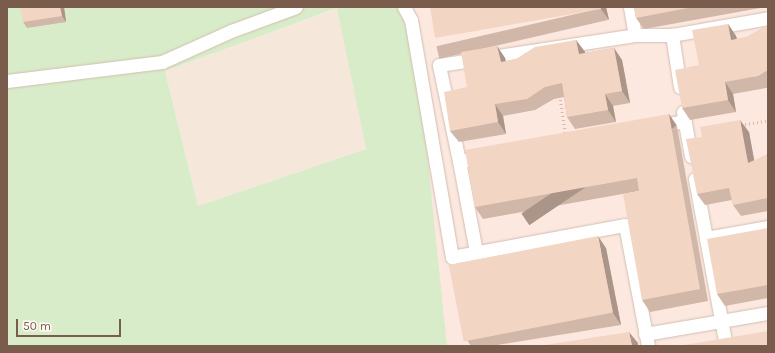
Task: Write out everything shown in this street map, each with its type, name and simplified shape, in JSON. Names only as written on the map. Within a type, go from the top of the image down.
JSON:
[{"type":"street","points":[[7,81],[162,62],[231,31],[296,7]]},
{"type":"street","points":[[404,7],[411,20],[452,256],[625,225],[646,340],[721,321],[768,313]]},
{"type":"street","points":[[630,7],[635,35]]},
{"type":"street","points":[[476,252],[460,161],[439,64],[635,35],[672,35],[768,18]]},
{"type":"street","points":[[672,35],[685,121],[725,341]]},
{"type":"street","points":[[646,128],[685,121]]},
{"type":"street","points":[[460,161],[483,157]]},
{"type":"street","points":[[706,238],[768,227]]},
{"type":"street","points":[[709,343],[739,338]]},
{"type":"path","points":[[559,87],[567,142]]},
{"type":"path","points":[[739,125],[768,120]]},
{"type":"shaded area","points":[[412,7],[768,7],[768,346],[412,346]]},
{"type":"shaded area","points":[[338,8],[366,149],[198,206],[165,71]]},
{"type":"green space","points":[[7,7],[412,7],[447,346],[7,346]],"holes":[[[337,8],[366,149],[198,206],[165,71]]]},
{"type":"building","points":[[20,7],[60,7],[62,16],[23,22]]},
{"type":"building","points":[[430,7],[600,7],[601,9],[435,38]]},
{"type":"building","points":[[634,7],[693,7],[636,18]]},
{"type":"building","points":[[728,24],[731,40],[747,37],[768,25],[768,70],[758,76],[725,82],[728,100],[682,108],[675,70],[699,65],[692,30]]},
{"type":"building","points":[[576,40],[579,54],[614,48],[622,91],[605,94],[608,110],[567,117],[562,83],[545,87],[527,99],[495,104],[498,122],[450,131],[444,92],[467,87],[461,52],[497,46],[501,62],[516,59],[535,47]]},
{"type":"building","points":[[669,114],[700,289],[642,300],[623,194],[639,191],[637,178],[475,207],[465,150]]},
{"type":"building","points":[[740,120],[748,163],[768,154],[768,198],[733,205],[729,188],[697,194],[686,139],[702,137],[700,127]]},
{"type":"building","points":[[768,228],[768,285],[717,294],[707,239]]},
{"type":"building","points":[[598,236],[613,313],[464,342],[449,265]]},
{"type":"building","points":[[768,331],[768,346],[678,346]]},
{"type":"building","points":[[629,332],[632,346],[539,346]]}]
